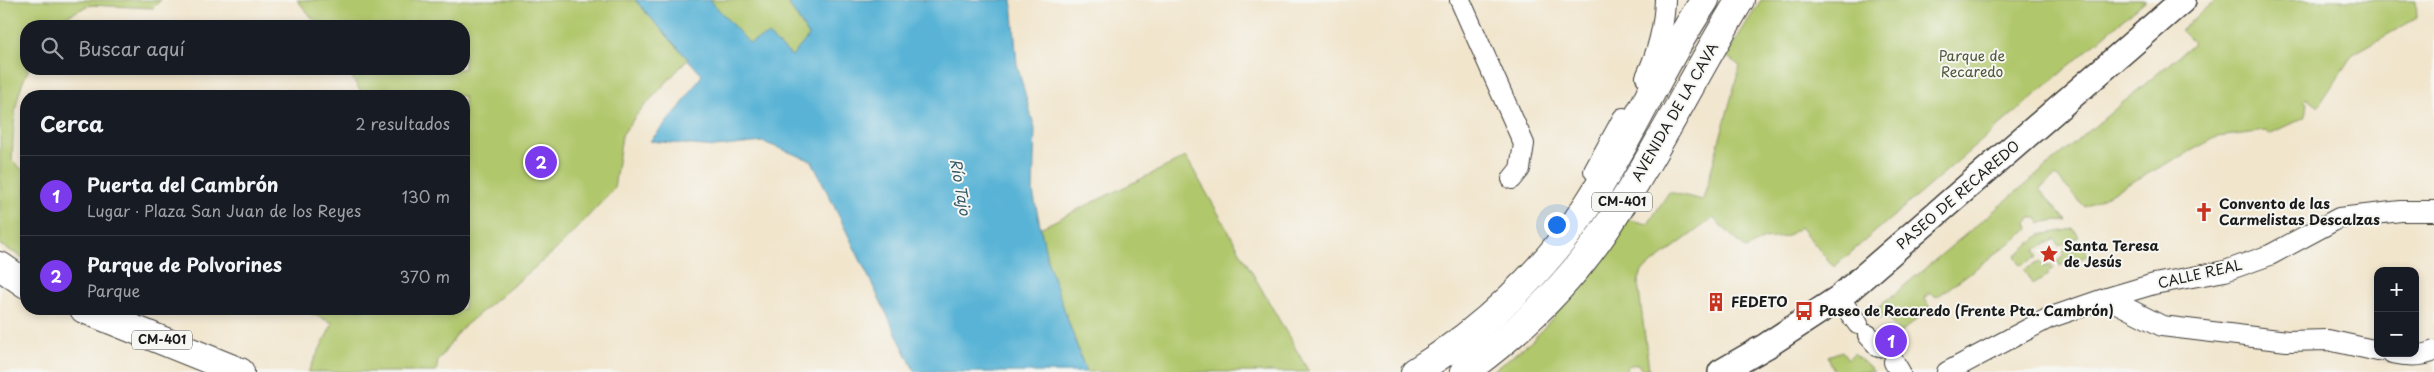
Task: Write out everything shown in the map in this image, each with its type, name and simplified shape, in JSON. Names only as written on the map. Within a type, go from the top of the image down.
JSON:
[{"type":"main road","name":"AVENIDA DE LA CAVA","points":[[1415,372],[1455,344],[1516,291],[1548,258],[1588,204],[1705,0]]},
{"type":"main road","name":"AVENIDA DE LA CAVA","points":[[1464,372],[1502,342],[1542,306],[1602,234],[1657,147],[1740,0]]},
{"type":"main road","points":[[0,266],[20,280]]},
{"type":"main road","name":"CM-401","points":[[99,315],[240,372]]},
{"type":"street","points":[[1460,0],[1524,144],[1520,169],[1512,179]]},
{"type":"street","name":"AVENIDA DE LA CAVA","points":[[1516,291],[1588,181],[1643,83],[1656,56],[1664,20],[1665,0]]},
{"type":"street","name":"PASEO DE RECAREDO","points":[[1720,372],[1766,346],[1839,298],[2183,0]]},
{"type":"street","name":"CALLE REAL","points":[[1947,372],[2049,318],[2154,284],[2225,271],[2270,255],[2339,218],[2401,211],[2434,211]]},
{"type":"street","points":[[1839,298],[1869,336]]},
{"type":"street","points":[[2107,298],[2162,326],[2287,341],[2328,340],[2374,350]]},
{"type":"street","points":[[2419,355],[2434,351]]},
{"type":"green space","points":[[0,0],[161,0],[153,8],[89,5],[60,20],[20,20],[20,75],[26,75],[17,102],[12,160],[20,167],[20,256],[0,245]]},
{"type":"green space","points":[[297,0],[635,0],[688,59],[638,113],[622,135],[614,189],[557,249],[461,329],[438,361],[436,372],[308,372],[333,323],[315,315],[470,315],[470,90],[359,90],[351,75],[470,75],[470,20],[314,20]]},
{"type":"green space","points":[[710,0],[786,0],[809,36],[793,56],[749,44]]},
{"type":"green space","name":"Parque de Recaredo","points":[[1761,0],[2146,0],[1834,267],[1800,227],[1786,237],[1764,239],[1746,249],[1713,218],[1642,271],[1638,283],[1649,369],[1641,369],[1638,364],[1627,366],[1626,371],[1622,372],[1491,372],[1532,341],[1585,281],[1626,219],[1648,224],[1669,192],[1703,200],[1740,66],[1726,56]]},
{"type":"green space","points":[[2216,0],[2416,0],[2417,18],[2353,54],[2318,107],[2306,98],[2304,101],[2307,103],[2305,117],[2269,134],[2266,131],[2217,137],[2085,207],[2056,176],[2039,189],[2067,221],[2056,220],[2040,223],[2037,218],[2030,218],[2027,223],[2029,229],[1937,297],[1927,294],[1925,299],[1930,308],[1900,333],[1885,315],[1880,319],[1873,312],[2194,43],[2181,30]]},
{"type":"green space","points":[[1186,157],[1309,372],[1086,372],[1048,263],[1040,228]]},
{"type":"green space","points":[[2074,229],[2079,237],[2059,246],[2055,239],[2035,250],[2038,257],[2020,265],[2015,256],[2040,235]]},
{"type":"green space","points":[[2081,241],[2088,255],[2068,265],[2067,262],[2060,266],[2057,261],[2065,256],[2062,251]]},
{"type":"green space","points":[[2040,262],[2043,267],[2051,264],[2053,269],[2047,272],[2049,275],[2032,284],[2024,270]]},
{"type":"green space","points":[[1842,351],[1848,359],[1854,353],[1874,372],[1834,372],[1828,356]]},
{"type":"water","name":"Río Tajo","points":[[635,0],[710,0],[749,43],[768,35],[792,56],[809,36],[786,0],[1012,0],[1017,65],[1035,129],[1033,192],[1048,263],[1086,372],[915,372],[812,161],[763,142],[715,147],[650,141],[680,107],[702,75]]},
{"type":"place","name":"Parque de Polvorines","points":[[541,162]]},
{"type":"place","name":"Convento de las Carmelistas Descalzas","points":[[2204,212]]},
{"type":"place","name":"Santa Teresa de Jesús","points":[[2049,254]]},
{"type":"place","name":"FEDETO","points":[[1716,302]]},
{"type":"place","name":"Paseo de Recaredo (Frente Pta. Cambrón)","points":[[1804,311]]},
{"type":"place","name":"Puerta del Cambrón","points":[[1891,341]]}]
